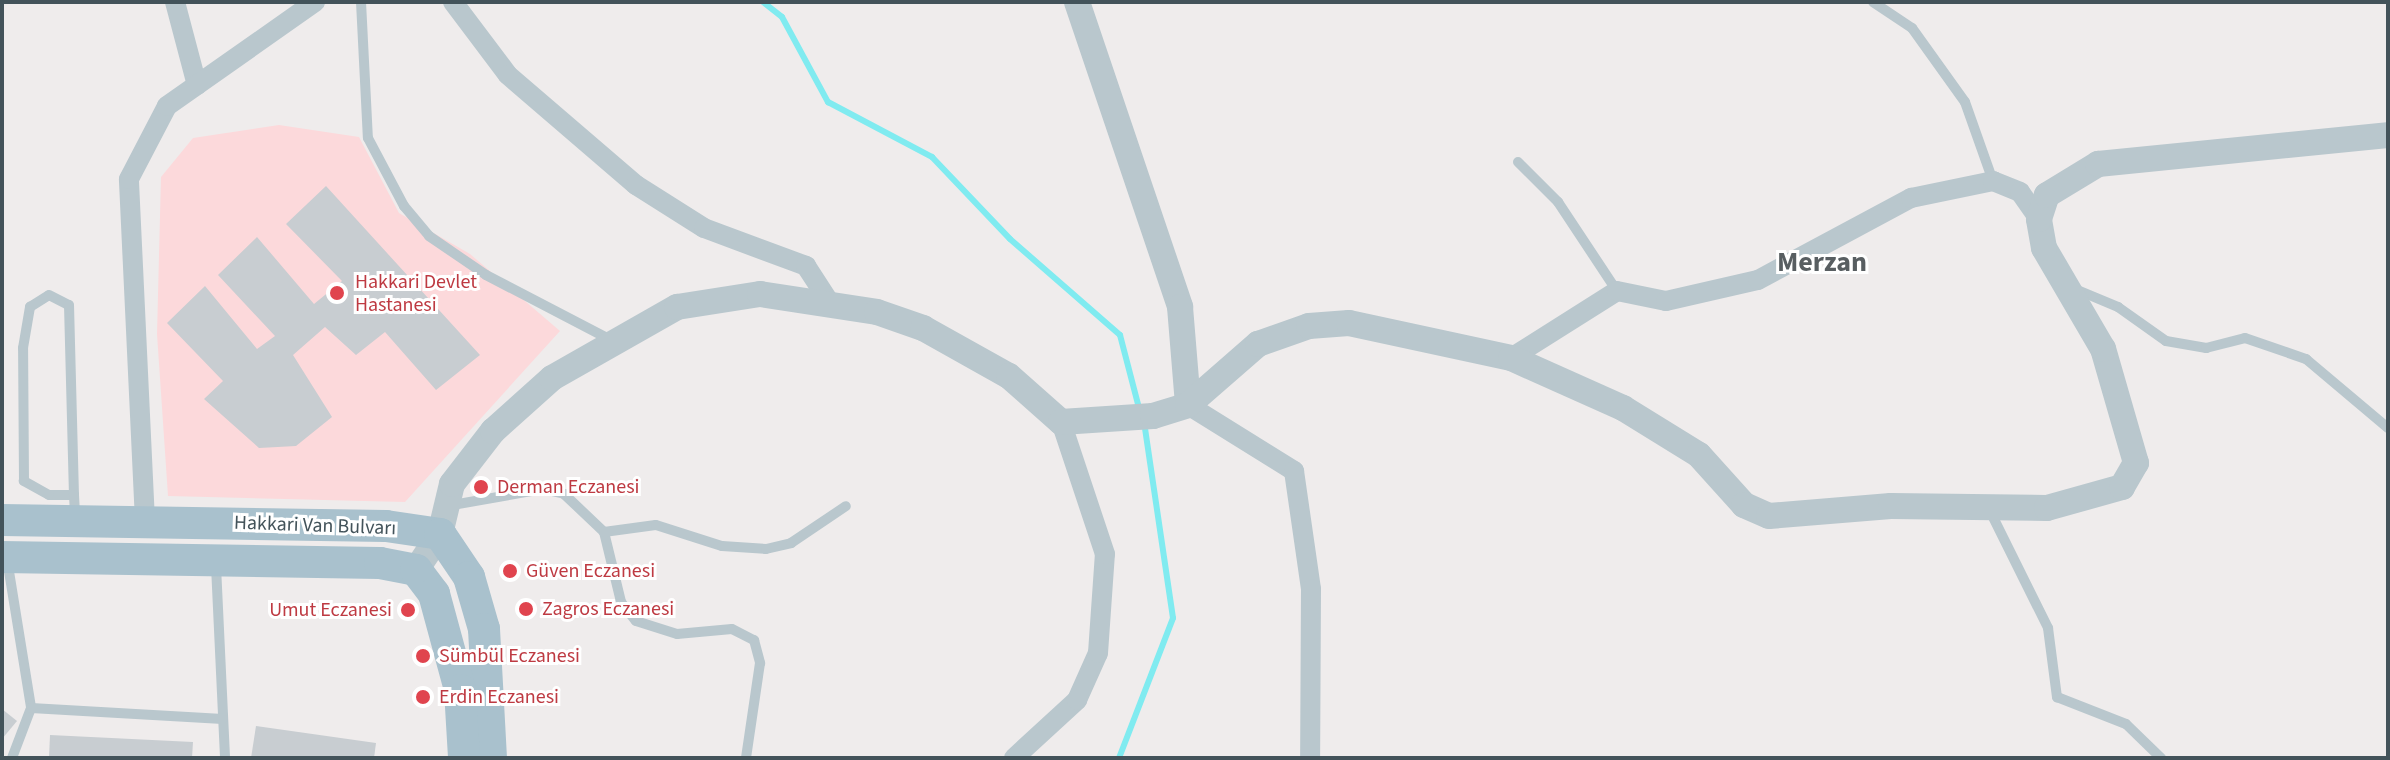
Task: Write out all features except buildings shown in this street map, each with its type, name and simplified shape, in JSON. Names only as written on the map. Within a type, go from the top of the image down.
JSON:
[{"type":"main road","name":"Hakkari Van Bulvarı","points":[[2,520],[74,508],[145,521],[386,526],[443,520]]},
{"type":"main road","points":[[443,520],[469,577],[484,629],[491,758]]},
{"type":"main road","name":"Hakkari Van Bulvarı","points":[[5,557],[380,563],[416,570]]},
{"type":"main road","points":[[416,570],[434,594],[460,690],[464,758]]},
{"type":"street","points":[[175,2],[197,85]]},
{"type":"street","points":[[145,521],[129,179],[167,106],[315,2]]},
{"type":"street","points":[[453,2],[498,66],[636,185],[704,228],[806,266],[830,303]]},
{"type":"street","points":[[1077,2],[1180,307],[1188,405]]},
{"type":"street","points":[[2039,219],[2047,195],[2098,164],[2388,135]]},
{"type":"street","points":[[1061,422],[1153,416],[1188,405],[1258,344],[1309,326],[1349,323],[1511,358],[1623,408],[1699,455],[1744,505],[1769,516],[1891,506],[2047,508],[2122,487],[2136,463],[2103,349],[2044,248],[2039,219],[2020,192],[1993,181],[1911,198],[1758,280],[1666,301],[1617,291],[1511,358]]},
{"type":"street","points":[[416,570],[443,520],[452,484],[493,431],[552,378],[677,307],[760,294],[830,303],[923,328],[1009,376],[1061,422],[1105,554],[1098,653],[1077,700],[1014,758]]},
{"type":"street","points":[[1188,405],[1294,471],[1311,589],[1310,758]]},
{"type":"lane","points":[[361,2],[368,138],[404,206],[429,236],[486,275],[614,342]]},
{"type":"lane","points":[[1873,2],[1912,28],[1965,102],[1993,181]]},
{"type":"lane","points":[[1518,162],[1558,202],[1617,291]]},
{"type":"lane","points":[[2066,285],[2118,307],[2166,341],[2206,348],[2245,338],[2306,359],[2388,428]]},
{"type":"lane","points":[[49,295],[69,305],[74,508],[24,481],[23,348],[30,307],[49,295]]},
{"type":"lane","points":[[443,520],[554,491],[578,501],[604,532],[618,593],[636,621],[677,634],[732,629],[757,644],[746,758]]},
{"type":"lane","points":[[604,532],[656,525],[722,546],[766,549],[791,543],[846,506]]},
{"type":"lane","points":[[1989,509],[2048,628],[2057,697],[2126,724],[2161,758]]},
{"type":"lane","points":[[5,557],[31,708],[12,758]]},
{"type":"lane","points":[[216,560],[225,758]]},
{"type":"lane","points":[[31,708],[223,719]]},
{"type":"shaded area","name":"Hakkari Devlet Hastanesi","points":[[279,125],[359,137],[399,213],[470,254],[560,331],[405,502],[168,496],[157,334],[161,177],[193,138]]},
{"type":"waterway","points":[[763,2],[782,17],[828,102],[932,157],[1010,239],[1120,335],[1140,412]]},
{"type":"waterway","points":[[1119,758],[1173,618],[1144,422]]},
{"type":"place","name":"Hakkari Devlet Hastanesi","points":[[337,293]]},
{"type":"place","name":"Derman Eczanesi","points":[[481,487]]},
{"type":"place","name":"Güven Eczanesi","points":[[510,571]]},
{"type":"place","name":"Zagros Eczanesi","points":[[526,609]]},
{"type":"place","name":"Umut Eczanesi","points":[[408,610]]},
{"type":"place","name":"Sümbül Eczanesi","points":[[423,656]]},
{"type":"place","name":"Erdin Eczanesi","points":[[423,697]]},
{"type":"district","name":"Merzan","points":[[1822,262]]}]
